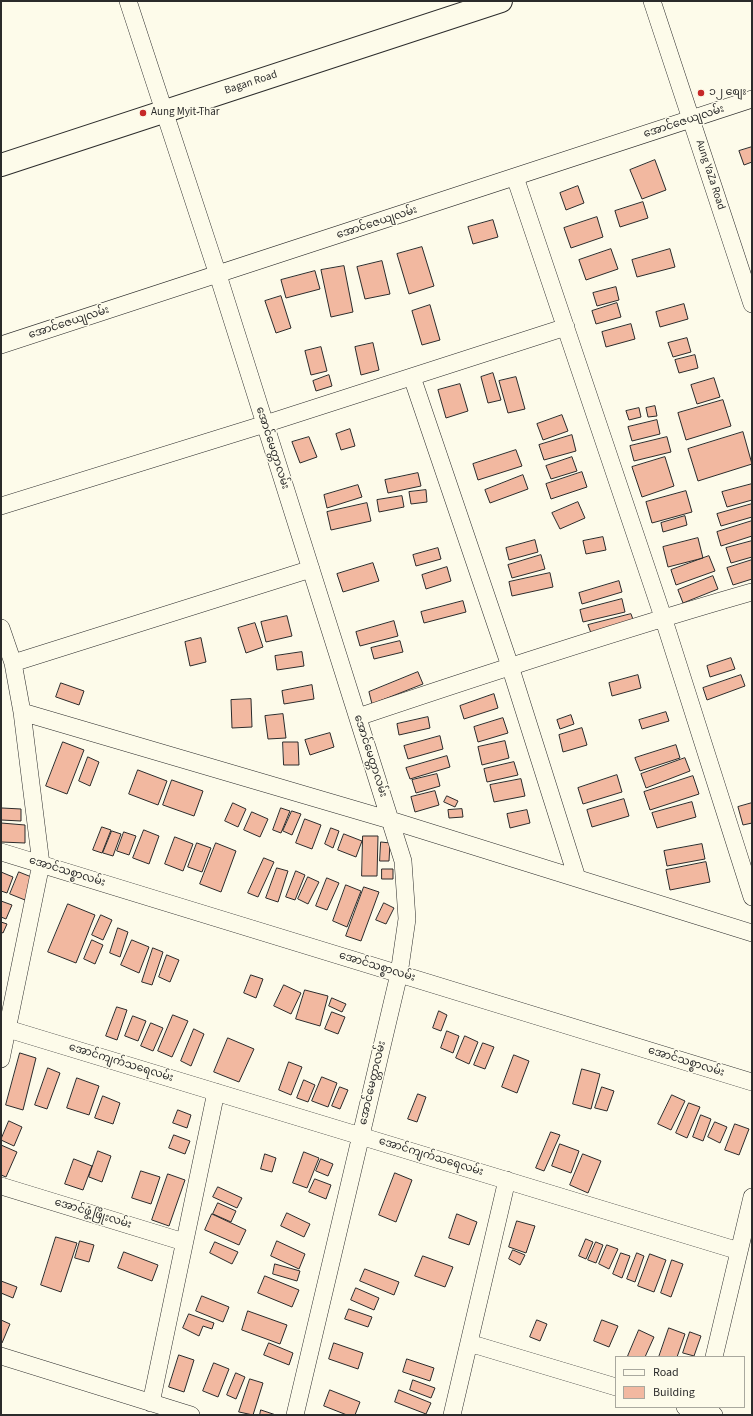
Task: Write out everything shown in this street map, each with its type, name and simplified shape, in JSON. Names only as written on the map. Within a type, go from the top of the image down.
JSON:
[{"type":"street","points":[[128,1],[164,112]]},
{"type":"street","name":"Bagan Road","points":[[1,165],[501,1]]},
{"type":"street","name":"Aung YaZa Road","points":[[652,1],[752,304]]},
{"type":"street","name":"အောင်ဇေယျလမ်း","points":[[1,345],[752,99]]},
{"type":"street","name":"အောင်မေတ္တာလမ်း","points":[[164,112],[218,275],[404,861],[407,919],[399,974],[295,1415]]},
{"type":"street","points":[[515,177],[663,617],[752,897]]},
{"type":"street","points":[[1,506],[265,424],[566,327]]},
{"type":"street","points":[[412,377],[510,666],[577,878]]},
{"type":"street","points":[[13,663],[311,568]]},
{"type":"street","points":[[358,717],[663,617],[752,592]]},
{"type":"street","points":[[1,628],[13,663],[22,712],[41,864],[1,1059]]},
{"type":"street","points":[[22,712],[390,820],[752,933]]},
{"type":"street","name":"အောင်သစ္စာလမ်း","points":[[1,852],[752,1082]]},
{"type":"street","name":"အောင်ကျက်သရေလမ်း","points":[[8,1029],[740,1251]]},
{"type":"street","points":[[150,1403],[216,1092]]},
{"type":"street","points":[[452,1415],[507,1180]]},
{"type":"street","name":"အောင်ဖွံ့ဖြိုးလမ်း","points":[[1,1186],[184,1242]]},
{"type":"street","points":[[714,1356],[752,1196]]},
{"type":"street","points":[[469,1343],[615,1387]]},
{"type":"street","points":[[1,1356],[191,1415]]},
{"type":"building","points":[[752,147],[752,162],[744,165],[739,151]]},
{"type":"building","points":[[655,160],[666,190],[642,199],[630,170]]},
{"type":"building","points":[[578,186],[584,203],[566,210],[560,193]]},
{"type":"building","points":[[643,202],[648,218],[620,227],[615,211]]},
{"type":"building","points":[[597,217],[603,237],[571,248],[564,228]]},
{"type":"building","points":[[493,220],[498,237],[473,244],[468,227]]},
{"type":"building","points":[[422,247],[434,286],[409,294],[397,254]]},
{"type":"building","points":[[611,249],[618,269],[586,280],[579,260]]},
{"type":"building","points":[[670,249],[675,267],[637,277],[632,260]]},
{"type":"building","points":[[382,261],[390,294],[365,299],[357,267]]},
{"type":"building","points":[[344,266],[353,312],[331,317],[321,270]]},
{"type":"building","points":[[315,271],[320,289],[286,298],[281,280]]},
{"type":"building","points":[[616,287],[619,300],[597,306],[593,293]]},
{"type":"building","points":[[281,296],[291,328],[276,333],[265,301]]},
{"type":"building","points":[[617,303],[621,317],[596,324],[592,311]]},
{"type":"building","points":[[684,304],[688,319],[660,327],[656,312]]},
{"type":"building","points":[[430,305],[440,340],[422,345],[412,311]]},
{"type":"building","points":[[631,324],[635,339],[606,347],[602,332]]},
{"type":"building","points":[[687,338],[691,352],[673,357],[668,343]]},
{"type":"building","points":[[373,343],[379,370],[361,375],[355,347]]},
{"type":"building","points":[[321,347],[327,371],[311,375],[305,351]]},
{"type":"building","points":[[695,355],[698,368],[679,373],[675,360]]},
{"type":"building","points":[[493,373],[501,400],[488,403],[481,377]]},
{"type":"building","points":[[329,375],[332,386],[316,391],[313,381]]},
{"type":"building","points":[[516,377],[525,409],[508,413],[499,381]]},
{"type":"building","points":[[714,378],[720,397],[697,404],[691,385]]},
{"type":"building","points":[[460,384],[468,411],[446,418],[438,390]]},
{"type":"building","points":[[723,400],[731,426],[686,440],[678,413]]},
{"type":"building","points":[[655,406],[657,416],[648,417],[646,408]]},
{"type":"building","points":[[639,408],[641,417],[629,420],[626,411]]},
{"type":"building","points":[[562,415],[568,431],[543,440],[537,424]]},
{"type":"building","points":[[657,420],[660,434],[632,441],[628,427]]},
{"type":"building","points":[[350,429],[355,446],[341,450],[336,434]]},
{"type":"building","points":[[743,432],[752,464],[698,481],[688,449]]},
{"type":"building","points":[[572,435],[576,451],[544,460],[539,445]]},
{"type":"building","points":[[309,437],[317,457],[300,463],[292,442]]},
{"type":"building","points":[[667,437],[671,452],[634,461],[630,446]]},
{"type":"building","points":[[516,450],[522,466],[478,480],[473,464]]},
{"type":"building","points":[[572,457],[577,471],[551,479],[546,466]]},
{"type":"building","points":[[665,457],[674,486],[642,497],[632,467]]},
{"type":"building","points":[[582,472],[587,487],[551,499],[546,484]]},
{"type":"building","points":[[418,473],[421,486],[388,493],[385,480]]},
{"type":"building","points":[[523,475],[528,489],[490,503],[485,490]]},
{"type":"building","points":[[752,484],[752,500],[727,507],[722,492]]},
{"type":"building","points":[[358,485],[362,497],[327,508],[324,495]]},
{"type":"building","points":[[426,490],[427,502],[411,504],[409,492]]},
{"type":"building","points":[[686,491],[692,512],[652,523],[646,502]]},
{"type":"building","points":[[402,496],[404,507],[379,512],[377,500]]},
{"type":"building","points":[[578,502],[585,518],[560,529],[552,513]]},
{"type":"building","points":[[367,503],[371,521],[331,530],[327,512]]},
{"type":"building","points":[[752,504],[752,517],[721,526],[717,514]]},
{"type":"building","points":[[685,516],[687,525],[663,532],[661,523]]},
{"type":"building","points":[[752,521],[752,536],[721,546],[717,532]]},
{"type":"building","points":[[603,537],[606,550],[586,554],[583,541]]},
{"type":"building","points":[[698,538],[703,558],[668,567],[663,547]]},
{"type":"building","points":[[535,540],[538,552],[509,560],[506,548]]},
{"type":"building","points":[[752,541],[752,557],[731,563],[726,548]]},
{"type":"building","points":[[438,548],[441,559],[416,566],[413,555]]},
{"type":"building","points":[[541,555],[545,569],[512,578],[508,565]]},
{"type":"building","points":[[709,556],[715,571],[676,585],[671,570]]},
{"type":"building","points":[[752,560],[752,579],[733,585],[727,568]]},
{"type":"building","points":[[373,563],[379,581],[343,592],[337,574]]},
{"type":"building","points":[[447,567],[451,581],[426,589],[422,575]]},
{"type":"building","points":[[550,573],[553,587],[512,596],[509,582]]},
{"type":"building","points":[[713,576],[718,589],[683,603],[678,590]]},
{"type":"building","points":[[619,581],[622,592],[582,604],[579,593]]},
{"type":"building","points":[[622,599],[625,612],[583,622],[580,610]]},
{"type":"building","points":[[463,601],[466,612],[424,623],[421,612]]},
{"type":"building","points":[[631,614],[634,622],[591,633],[588,625]]},
{"type":"building","points":[[287,616],[292,636],[266,642],[261,622]]},
{"type":"building","points":[[394,621],[398,636],[360,646],[356,632]]},
{"type":"building","points":[[255,623],[263,647],[246,653],[238,628]]},
{"type":"building","points":[[201,638],[206,662],[190,666],[185,642]]},
{"type":"building","points":[[400,641],[403,652],[374,659],[371,648]]},
{"type":"building","points":[[302,652],[304,666],[277,670],[275,656]]},
{"type":"building","points":[[731,658],[735,669],[710,677],[707,666]]},
{"type":"building","points":[[418,672],[423,684],[372,704],[369,692]]},
{"type":"building","points":[[638,675],[641,688],[612,696],[609,683]]},
{"type":"building","points":[[741,675],[745,686],[707,700],[703,688]]},
{"type":"building","points":[[61,683],[84,691],[79,705],[56,697]]},
{"type":"building","points":[[312,685],[314,699],[284,704],[282,691]]},
{"type":"building","points":[[494,694],[498,708],[464,719],[460,706]]},
{"type":"building","points":[[251,699],[252,727],[232,728],[231,700]]},
{"type":"building","points":[[666,712],[669,721],[642,729],[639,720]]},
{"type":"building","points":[[283,714],[286,738],[268,739],[265,716]]},
{"type":"building","points":[[571,715],[574,724],[560,729],[557,720]]},
{"type":"building","points":[[428,717],[430,728],[399,735],[397,724]]},
{"type":"building","points":[[503,718],[508,733],[478,742],[474,727]]},
{"type":"building","points":[[582,728],[587,745],[563,752],[559,735]]},
{"type":"building","points":[[330,733],[334,747],[310,755],[305,740]]},
{"type":"building","points":[[440,736],[443,749],[408,759],[404,746]]},
{"type":"building","points":[[505,741],[509,758],[482,765],[478,747]]},
{"type":"building","points":[[63,742],[84,750],[67,794],[46,786]]},
{"type":"building","points":[[283,742],[298,742],[299,765],[284,765]]},
{"type":"building","points":[[676,745],[680,758],[640,771],[635,758]]},
{"type":"building","points":[[447,756],[450,767],[410,779],[406,768]]},
{"type":"building","points":[[88,757],[99,762],[90,786],[79,781]]},
{"type":"building","points":[[685,758],[690,771],[646,788],[641,774]]},
{"type":"building","points":[[514,762],[518,775],[487,782],[484,769]]},
{"type":"building","points":[[138,770],[167,781],[158,805],[129,794]]},
{"type":"building","points":[[437,774],[440,786],[416,793],[412,780]]},
{"type":"building","points":[[617,775],[622,792],[583,804],[578,788]]},
{"type":"building","points":[[693,776],[699,794],[650,810],[644,792]]},
{"type":"building","points":[[521,779],[525,796],[494,802],[490,785]]},
{"type":"building","points":[[172,780],[203,791],[194,816],[163,805]]},
{"type":"building","points":[[435,791],[439,805],[415,812],[411,797]]},
{"type":"building","points":[[447,796],[458,801],[455,807],[444,802]]},
{"type":"building","points":[[624,799],[629,816],[592,827],[587,810]]},
{"type":"building","points":[[692,802],[696,817],[657,828],[652,813]]},
{"type":"building","points":[[233,803],[246,809],[238,827],[225,821]]},
{"type":"building","points":[[752,803],[752,823],[743,825],[738,807]]},
{"type":"building","points":[[2,808],[21,809],[21,821],[1,820]]},
{"type":"building","points":[[281,808],[290,811],[281,833],[273,830]]},
{"type":"building","points":[[462,809],[463,817],[449,818],[448,810]]},
{"type":"building","points":[[527,810],[530,823],[510,828],[507,814]]},
{"type":"building","points":[[292,811],[301,814],[292,835],[283,831]]},
{"type":"building","points":[[252,812],[268,819],[260,837],[244,830]]},
{"type":"building","points":[[305,819],[321,825],[312,849],[296,843]]},
{"type":"building","points":[[1,823],[25,825],[25,843],[1,842]]},
{"type":"building","points":[[102,827],[111,830],[102,853],[93,850]]},
{"type":"building","points":[[331,828],[339,831],[333,848],[325,844]]},
{"type":"building","points":[[144,830],[159,836],[149,864],[133,858]]},
{"type":"building","points":[[112,831],[121,834],[113,856],[103,853]]},
{"type":"building","points":[[124,832],[136,836],[129,855],[117,851]]},
{"type":"building","points":[[344,834],[362,841],[356,857],[338,850]]},
{"type":"building","points":[[363,836],[378,836],[377,876],[362,876]]},
{"type":"building","points":[[175,837],[193,844],[183,871],[165,864]]},
{"type":"building","points":[[381,842],[390,843],[389,861],[380,861]]},
{"type":"building","points":[[197,843],[211,848],[202,872],[188,867]]},
{"type":"building","points":[[216,843],[236,851],[221,892],[200,884]]},
{"type":"building","points":[[702,844],[705,859],[667,866],[664,851]]},
{"type":"building","points":[[264,858],[274,862],[258,897],[248,893]]},
{"type":"building","points":[[706,862],[710,882],[670,890],[666,870]]},
{"type":"building","points":[[277,868],[288,871],[278,902],[266,898]]},
{"type":"building","points":[[382,869],[393,869],[393,879],[382,879]]},
{"type":"building","points":[[296,871],[305,875],[295,900],[286,897]]},
{"type":"building","points":[[1,872],[13,877],[7,893],[1,891]]},
{"type":"building","points":[[19,872],[34,878],[25,900],[10,894]]},
{"type":"building","points":[[308,877],[319,882],[308,904],[298,899]]},
{"type":"building","points":[[327,878],[339,883],[327,910],[316,906]]},
{"type":"building","points":[[346,885],[361,891],[347,927],[333,921]]},
{"type":"building","points":[[364,887],[379,892],[361,941],[346,936]]},
{"type":"building","points":[[1,901],[12,905],[6,919],[1,917]]},
{"type":"building","points":[[384,903],[394,908],[386,924],[376,920]]},
{"type":"building","points":[[68,904],[95,915],[76,963],[48,952]]},
{"type":"building","points":[[101,915],[112,920],[103,940],[92,935]]},
{"type":"building","points":[[1,922],[7,924],[3,933],[1,932]]},
{"type":"building","points":[[118,928],[128,932],[120,957],[110,953]]},
{"type":"building","points":[[92,940],[103,945],[95,964],[84,959]]},
{"type":"building","points":[[132,940],[149,947],[139,973],[121,965]]},
{"type":"building","points":[[153,948],[163,952],[152,985],[142,982]]},
{"type":"building","points":[[167,955],[179,960],[170,982],[159,977]]},
{"type":"building","points":[[251,975],[263,979],[256,998],[244,993]]},
{"type":"building","points":[[284,985],[301,993],[291,1014],[274,1006]]},
{"type":"building","points":[[305,990],[328,996],[320,1026],[296,1019]]},
{"type":"building","points":[[332,998],[346,1004],[342,1012],[329,1006]]},
{"type":"building","points":[[117,1007],[127,1010],[117,1040],[106,1036]]},
{"type":"building","points":[[439,1011],[447,1015],[441,1031],[433,1028]]},
{"type":"building","points":[[332,1012],[345,1017],[338,1034],[325,1029]]},
{"type":"building","points":[[173,1015],[188,1021],[172,1057],[158,1051]]},
{"type":"building","points":[[133,1016],[146,1021],[138,1041],[125,1036]]},
{"type":"building","points":[[151,1023],[163,1028],[153,1051],[141,1046]]},
{"type":"building","points":[[194,1029],[204,1034],[191,1066],[181,1061]]},
{"type":"building","points":[[447,1031],[459,1036],[453,1053],[441,1048]]},
{"type":"building","points":[[465,1036],[478,1042],[469,1064],[456,1058]]},
{"type":"building","points":[[228,1038],[254,1049],[239,1082],[214,1072]]},
{"type":"building","points":[[483,1043],[494,1047],[485,1069],[474,1065]]},
{"type":"building","points":[[20,1053],[36,1058],[23,1110],[6,1105]]},
{"type":"building","points":[[514,1055],[529,1061],[517,1093],[502,1087]]},
{"type":"building","points":[[289,1062],[302,1067],[291,1095],[279,1090]]},
{"type":"building","points":[[48,1068],[60,1073],[47,1109],[35,1105]]},
{"type":"building","points":[[582,1069],[600,1074],[591,1109],[573,1104]]},
{"type":"building","points":[[322,1077],[337,1083],[328,1107],[312,1101]]},
{"type":"building","points":[[77,1078],[99,1086],[89,1115],[67,1108]]},
{"type":"building","points":[[304,1080],[315,1085],[308,1102],[297,1098]]},
{"type":"building","points":[[340,1087],[348,1090],[340,1109],[332,1106]]},
{"type":"building","points":[[602,1087],[614,1091],[607,1111],[595,1108]]},
{"type":"building","points":[[418,1094],[426,1097],[417,1122],[408,1119]]},
{"type":"building","points":[[672,1095],[685,1101],[671,1130],[658,1124]]},
{"type":"building","points":[[103,1096],[120,1103],[113,1124],[95,1118]]},
{"type":"building","points":[[689,1103],[700,1107],[687,1138],[676,1133]]},
{"type":"building","points":[[178,1110],[191,1115],[187,1128],[173,1123]]},
{"type":"building","points":[[701,1115],[711,1119],[703,1141],[693,1137]]},
{"type":"building","points":[[9,1121],[22,1127],[14,1146],[1,1140]]},
{"type":"building","points":[[715,1122],[727,1127],[720,1143],[708,1137]]},
{"type":"building","points":[[735,1124],[749,1129],[739,1155],[725,1150]]},
{"type":"building","points":[[551,1132],[560,1135],[544,1171],[536,1168]]},
{"type":"building","points":[[174,1135],[190,1141],[185,1154],[169,1148]]},
{"type":"building","points":[[560,1144],[579,1151],[571,1173],[552,1166]]},
{"type":"building","points":[[1,1145],[17,1152],[6,1177],[1,1175]]},
{"type":"building","points":[[98,1151],[111,1156],[102,1182],[89,1177]]},
{"type":"building","points":[[304,1152],[319,1158],[307,1188],[293,1183]]},
{"type":"building","points":[[265,1154],[276,1158],[272,1172],[261,1169]]},
{"type":"building","points":[[583,1154],[601,1161],[588,1193],[570,1185]]},
{"type":"building","points":[[74,1159],[92,1166],[83,1190],[65,1184]]},
{"type":"building","points":[[321,1159],[333,1164],[328,1176],[316,1171]]},
{"type":"building","points":[[141,1171],[160,1177],[151,1204],[132,1198]]},
{"type":"building","points":[[395,1173],[412,1180],[396,1222],[379,1215]]},
{"type":"building","points":[[168,1174],[185,1180],[169,1226],[152,1220]]},
{"type":"building","points":[[315,1179],[331,1185],[326,1199],[309,1192]]},
{"type":"building","points":[[218,1187],[242,1198],[237,1208],[213,1197]]},
{"type":"building","points":[[218,1203],[236,1211],[231,1222],[213,1214]]},
{"type":"building","points":[[287,1213],[310,1224],[304,1237],[281,1226]]},
{"type":"building","points":[[212,1214],[246,1230],[239,1245],[205,1230]]},
{"type":"building","points":[[457,1214],[477,1222],[469,1245],[449,1238]]},
{"type":"building","points":[[517,1221],[535,1226],[526,1253],[509,1247]]},
{"type":"building","points":[[56,1237],[77,1243],[61,1292],[41,1285]]},
{"type":"building","points":[[586,1239],[593,1242],[586,1259],[579,1256]]},
{"type":"building","points":[[80,1241],[94,1245],[89,1262],[75,1258]]},
{"type":"building","points":[[277,1241],[305,1254],[299,1269],[271,1256]]},
{"type":"building","points":[[215,1242],[238,1252],[232,1264],[210,1253]]},
{"type":"building","points":[[596,1242],[603,1245],[596,1263],[588,1260]]},
{"type":"building","points":[[607,1245],[618,1249],[609,1269],[599,1264]]},
{"type":"building","points":[[513,1250],[525,1255],[520,1265],[509,1259]]},
{"type":"building","points":[[124,1252],[158,1265],[152,1281],[118,1268]]},
{"type":"building","points":[[621,1253],[630,1256],[622,1278],[613,1274]]},
{"type":"building","points":[[637,1253],[644,1256],[635,1282],[627,1279]]},
{"type":"building","points":[[650,1254],[666,1260],[654,1292],[638,1286]]},
{"type":"building","points":[[423,1256],[453,1267],[445,1287],[415,1276]]},
{"type":"building","points":[[672,1260],[683,1264],[671,1297],[661,1293]]},
{"type":"building","points":[[275,1264],[300,1271],[297,1281],[273,1274]]},
{"type":"building","points":[[365,1269],[399,1282],[394,1295],[360,1281]]},
{"type":"building","points":[[265,1276],[299,1290],[292,1307],[258,1293]]},
{"type":"building","points":[[1,1281],[17,1287],[13,1298],[1,1293]]},
{"type":"building","points":[[356,1288],[379,1298],[374,1310],[351,1300]]},
{"type":"building","points":[[202,1296],[229,1307],[223,1322],[196,1311]]},
{"type":"building","points":[[349,1309],[372,1317],[368,1327],[345,1319]]},
{"type":"building","points":[[248,1311],[287,1325],[280,1344],[242,1330]]},
{"type":"building","points":[[189,1314],[214,1323],[212,1329],[203,1326],[199,1336],[183,1328]]},
{"type":"building","points":[[1,1320],[10,1324],[2,1343],[1,1343]]},
{"type":"building","points":[[537,1320],[547,1324],[540,1341],[530,1337]]},
{"type":"building","points":[[602,1320],[618,1326],[609,1347],[594,1341]]},
{"type":"building","points":[[669,1328],[685,1334],[677,1356],[659,1356]]},
{"type":"building","points":[[639,1330],[654,1337],[645,1356],[628,1356]]},
{"type":"building","points":[[690,1332],[701,1336],[694,1356],[683,1353]]},
{"type":"building","points":[[269,1343],[293,1353],[289,1365],[264,1355]]},
{"type":"building","points":[[334,1343],[363,1353],[358,1369],[329,1359]]},
{"type":"building","points":[[179,1355],[194,1360],[184,1392],[169,1387]]},
{"type":"building","points":[[407,1359],[434,1368],[430,1381],[403,1372]]},
{"type":"building","points":[[214,1363],[229,1369],[218,1397],[203,1391]]},
{"type":"building","points":[[236,1373],[245,1377],[236,1399],[227,1395]]},
{"type":"building","points":[[250,1379],[263,1383],[253,1415],[239,1412]]},
{"type":"building","points":[[413,1380],[435,1388],[431,1398],[410,1390]]},
{"type":"building","points":[[330,1390],[360,1402],[355,1415],[347,1415],[324,1406]]},
{"type":"building","points":[[399,1390],[431,1403],[426,1414],[395,1402]]},
{"type":"building","points":[[261,1410],[276,1415],[260,1415]]},
{"type":"place","name":"၁၂ စျေး","points":[[701,93]]},
{"type":"place","name":"Aung Myit Thar","points":[[143,113]]}]
